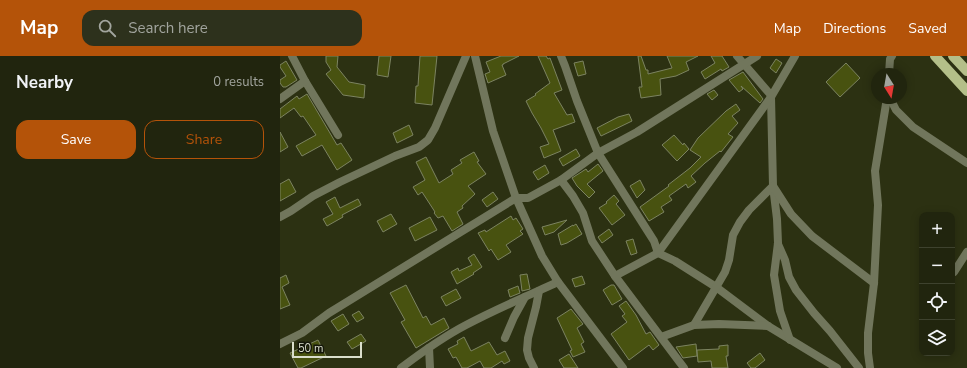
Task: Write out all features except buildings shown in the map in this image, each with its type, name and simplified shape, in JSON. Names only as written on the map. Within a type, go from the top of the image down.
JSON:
[{"type":"main road","points":[[935,56],[967,91]]},
{"type":"main road","points":[[953,56],[967,71]]},
{"type":"street","points":[[292,56],[305,81],[338,135]]},
{"type":"street","points":[[280,217],[313,196],[395,156],[418,147],[428,140],[435,128],[466,56]]},
{"type":"street","points":[[475,56],[493,132],[516,198],[542,256],[558,282],[623,368]]},
{"type":"street","points":[[561,56],[598,153],[654,241],[658,253],[675,261],[716,287],[768,326],[837,368]]},
{"type":"street","points":[[737,56],[772,97],[773,186],[778,244],[774,274],[780,311],[790,340]]},
{"type":"street","points":[[280,344],[302,333],[329,313],[516,198],[528,198],[560,180],[598,153],[637,132],[757,56]]},
{"type":"street","points":[[615,276],[658,253],[772,97],[795,56]]},
{"type":"street","points":[[889,68],[890,59],[892,56]]},
{"type":"street","points":[[280,99],[305,81]]},
{"type":"street","points":[[870,368],[868,333],[874,283],[878,205],[875,171],[887,104]]},
{"type":"street","points":[[892,104],[913,127],[967,163]]},
{"type":"street","points":[[560,180],[573,196],[583,213],[592,240],[615,276],[684,368]]},
{"type":"street","points":[[773,186],[791,214],[812,236],[874,283]]},
{"type":"street","points":[[694,325],[725,272],[729,260],[733,235],[749,210],[773,186]]},
{"type":"street","points":[[778,244],[785,260],[789,277],[796,290],[859,368]]},
{"type":"street","points":[[955,270],[967,252]]},
{"type":"street","points":[[401,368],[464,326],[558,282]]},
{"type":"street","points":[[534,368],[527,350],[528,338],[539,291]]},
{"type":"street","points":[[505,338],[525,297]]},
{"type":"street","points":[[662,337],[694,325],[719,324],[768,326]]},
{"type":"street","points":[[429,348],[430,368]]}]
